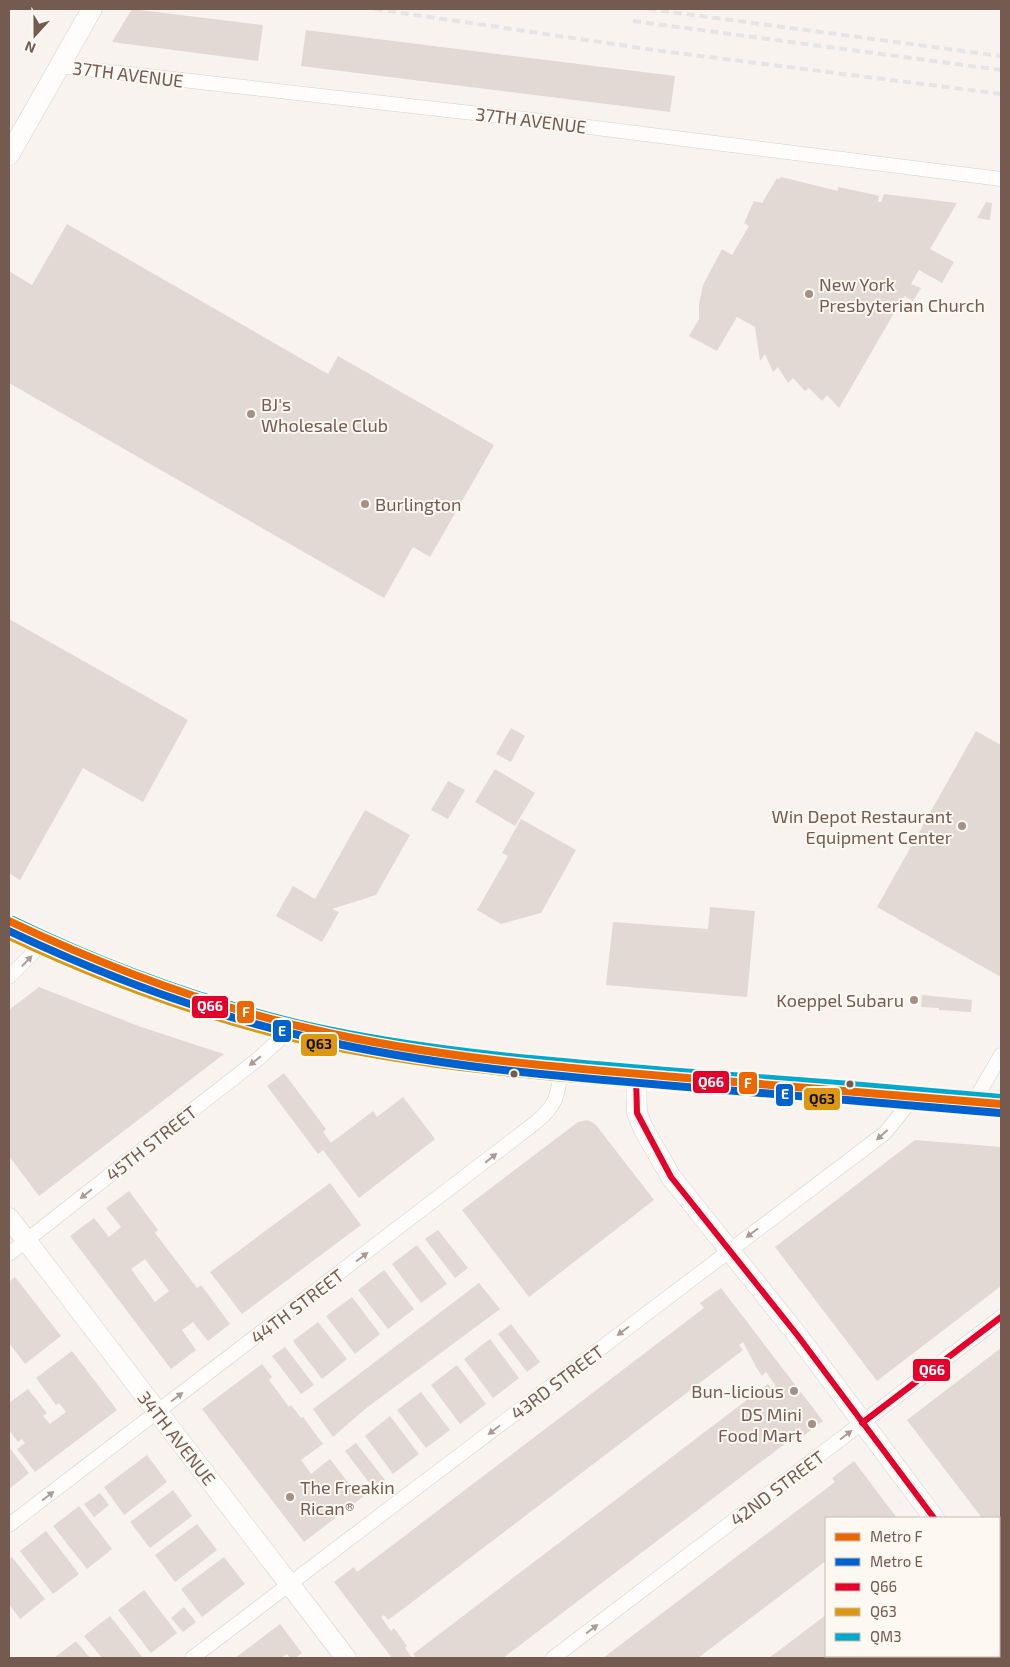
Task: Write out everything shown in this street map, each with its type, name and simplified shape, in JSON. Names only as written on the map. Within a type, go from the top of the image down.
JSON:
[{"type":"main road","points":[[9,928],[184,999],[291,1029],[438,1057],[560,1070],[1001,1106]]},
{"type":"street","points":[[9,155],[92,9]]},
{"type":"street","name":"37TH AVENUE","points":[[59,66],[524,119],[1001,179]]},
{"type":"street","points":[[9,977],[43,943]]},
{"type":"street","name":"45TH STREET","points":[[9,1254],[258,1059],[291,1029]]},
{"type":"street","points":[[973,1103],[1001,1054]]},
{"type":"street","name":"44TH STREET","points":[[9,1525],[535,1123],[553,1106],[559,1088],[560,1070]]},
{"type":"street","points":[[636,1076],[637,1114],[647,1136],[686,1198],[798,1336],[933,1517]]},
{"type":"street","name":"43RD STREET","points":[[192,1658],[885,1133],[913,1098]]},
{"type":"street","name":"34TH AVENUE","points":[[9,1218],[346,1658]]},
{"type":"street","name":"42ND STREET","points":[[553,1658],[1001,1317]]},
{"type":"building","points":[[132,9],[263,25],[258,61],[112,42]]},
{"type":"building","points":[[306,30],[675,76],[670,112],[301,66]]},
{"type":"building","name":"New York Presbyterian Church","points":[[781,177],[838,191],[838,187],[876,195],[879,196],[878,202],[881,202],[884,194],[957,203],[930,249],[954,262],[942,283],[919,270],[911,284],[921,288],[913,301],[904,296],[839,408],[827,395],[822,401],[809,388],[805,391],[793,378],[788,383],[778,367],[773,372],[765,354],[760,361],[755,327],[737,317],[717,351],[689,336],[699,319],[699,304],[703,285],[722,249],[732,255],[749,226],[744,223],[754,201],[762,203],[777,178]]},
{"type":"building","points":[[986,202],[992,203],[990,220],[977,218]]},
{"type":"building","name":"BJ's Wholesale Club","points":[[67,224],[328,374],[338,356],[494,445],[430,557],[413,547],[384,598],[9,383],[9,271],[32,285]]},
{"type":"building","points":[[9,619],[188,720],[143,802],[83,768],[20,880],[9,873]]},
{"type":"building","points":[[511,728],[525,736],[511,762],[496,754]]},
{"type":"building","name":"Win Depot Restaurant Equipment Center","points":[[976,731],[1001,745],[1001,977],[877,907]]},
{"type":"building","points":[[495,769],[535,793],[515,826],[475,802]]},
{"type":"building","points":[[448,781],[465,790],[448,819],[431,810]]},
{"type":"building","points":[[365,810],[410,835],[376,895],[332,909],[339,912],[322,942],[276,916],[293,886],[315,899]]},
{"type":"building","points":[[521,819],[576,850],[541,913],[501,924],[477,910],[508,856],[502,853]]},
{"type":"building","points":[[710,907],[755,911],[747,997],[606,985],[613,922],[708,929]]},
{"type":"building","points":[[39,987],[141,1027],[224,1054],[39,1196],[9,1156],[9,1010]]},
{"type":"building","points":[[922,995],[972,1000],[971,1012],[921,1007]]},
{"type":"building","points":[[284,1073],[326,1129],[323,1132],[331,1143],[373,1111],[377,1117],[403,1097],[435,1139],[359,1198],[323,1150],[318,1154],[267,1086]]},
{"type":"building","points":[[588,1120],[596,1125],[654,1200],[529,1297],[462,1210],[578,1122]]},
{"type":"building","points":[[915,1140],[1001,1147],[1001,1286],[877,1381],[775,1247]]},
{"type":"building","points":[[330,1183],[361,1225],[242,1314],[210,1272]]},
{"type":"building","points":[[129,1191],[158,1230],[155,1233],[197,1288],[201,1285],[230,1324],[208,1341],[193,1322],[182,1330],[196,1350],[171,1369],[70,1236],[94,1218],[109,1237],[121,1227],[106,1208]],"holes":[[[145,1259],[169,1291],[155,1302],[131,1269]]]},
{"type":"building","points":[[438,1230],[468,1268],[455,1278],[425,1239]]},
{"type":"building","points":[[417,1245],[447,1284],[421,1303],[392,1264]]},
{"type":"building","points":[[384,1270],[414,1309],[388,1329],[358,1290]]},
{"type":"building","points":[[15,1277],[61,1336],[25,1364],[9,1343],[9,1282]]},
{"type":"building","points":[[479,1283],[500,1309],[365,1409],[333,1437],[313,1409]]},
{"type":"building","points":[[721,1288],[823,1421],[802,1437],[799,1433],[503,1658],[416,1658],[413,1654],[768,1384],[772,1389],[776,1386],[766,1372],[762,1376],[743,1342],[739,1345],[743,1350],[407,1606],[388,1620],[384,1615],[381,1617],[391,1631],[394,1628],[407,1646],[405,1648],[412,1658],[392,1658],[334,1582],[354,1567],[357,1572],[390,1547],[704,1308],[700,1303]]},
{"type":"building","points":[[352,1297],[380,1334],[355,1354],[326,1316]]},
{"type":"building","points":[[318,1322],[347,1359],[322,1379],[293,1341]]},
{"type":"building","points":[[511,1324],[540,1362],[527,1372],[498,1334]]},
{"type":"building","points":[[490,1339],[519,1378],[493,1398],[464,1359]]},
{"type":"building","points":[[285,1347],[314,1385],[301,1394],[272,1356]]},
{"type":"building","points":[[1001,1348],[1001,1544],[1000,1517],[981,1517],[907,1420]]},
{"type":"building","points":[[72,1351],[117,1410],[35,1472],[17,1449],[25,1443],[22,1439],[18,1442],[9,1430],[9,1403],[28,1389],[47,1413],[43,1416],[50,1424],[66,1412],[59,1403],[56,1405],[36,1378]]},
{"type":"building","points":[[262,1364],[272,1377],[269,1380],[289,1407],[291,1405],[301,1418],[303,1417],[323,1444],[301,1460],[311,1474],[330,1459],[350,1485],[353,1483],[364,1496],[304,1542],[202,1409]]},
{"type":"building","points":[[457,1365],[486,1404],[460,1424],[431,1385]]},
{"type":"building","points":[[421,1392],[450,1430],[426,1448],[397,1410]]},
{"type":"building","points":[[390,1416],[419,1454],[393,1474],[365,1436]]},
{"type":"building","points":[[356,1443],[385,1480],[374,1489],[345,1451]]},
{"type":"building","points":[[9,1447],[29,1473],[9,1489]]},
{"type":"building","points":[[147,1455],[167,1482],[124,1515],[104,1487]]},
{"type":"building","points":[[854,1461],[896,1517],[825,1517],[825,1562],[698,1658],[603,1658],[835,1482],[832,1478]]},
{"type":"building","points":[[173,1490],[192,1516],[150,1548],[130,1522]]},
{"type":"building","points":[[100,1493],[109,1505],[94,1517],[84,1504]]},
{"type":"building","points":[[79,1506],[112,1549],[87,1569],[53,1526]]},
{"type":"building","points":[[197,1524],[217,1550],[175,1582],[155,1555]]},
{"type":"building","points":[[46,1531],[79,1574],[53,1594],[20,1551]]},
{"type":"building","points":[[12,1557],[45,1599],[20,1619],[9,1604],[9,1559]]},
{"type":"building","points":[[224,1557],[245,1584],[202,1617],[181,1589]]},
{"type":"building","points":[[144,1590],[177,1633],[151,1653],[118,1610]]},
{"type":"building","points":[[184,1607],[196,1622],[183,1632],[171,1618]]},
{"type":"building","points":[[110,1616],[143,1658],[102,1658],[84,1636]]},
{"type":"building","points":[[825,1616],[825,1657],[866,1657],[864,1658],[769,1658]]},
{"type":"building","points":[[280,1624],[302,1653],[295,1658],[290,1658],[287,1654],[281,1658],[235,1658]]},
{"type":"building","points":[[76,1641],[90,1658],[54,1658],[63,1651]]},
{"type":"building","points":[[1000,1656],[1001,1658],[956,1658]]},
{"type":"railway","points":[[375,9],[654,50],[1001,94]]},
{"type":"railway","points":[[648,9],[1001,56]]},
{"type":"railway","points":[[633,21],[1001,70]]},
{"type":"metro line","name":"F","points":[[9,921],[119,969],[195,996],[272,1019],[356,1039],[447,1054],[538,1065],[1001,1104]]},
{"type":"metro line","name":"E","points":[[9,931],[119,979],[195,1006],[233,1018],[356,1048],[447,1063],[538,1074],[1000,1113]]},
{"type":"transit line","name":"QM3","points":[[13,919],[85,952],[195,993],[309,1025],[397,1042],[487,1054],[1001,1097]]},
{"type":"transit line","name":"Q66","points":[[9,927],[81,960],[192,1001],[306,1033],[394,1050],[527,1067],[1001,1106]]},
{"type":"transit line","name":"Q63","points":[[9,937],[118,984],[192,1010],[306,1042],[350,1051],[395,1059],[530,1076],[1000,1115]]},
{"type":"transit line","name":"Q66","points":[[636,1076],[637,1113],[671,1177],[798,1336],[933,1517]]},
{"type":"transit line","name":"Q66","points":[[862,1423],[1001,1317]]},
{"type":"place","name":"New York Presbyterian Church","points":[[809,294]]},
{"type":"place","name":"BJ's Wholesale Club","points":[[251,414]]},
{"type":"place","name":"Burlington","points":[[365,504]]},
{"type":"place","name":"Win Depot Restaurant Equipment Center","points":[[962,826]]},
{"type":"place","name":"Koeppel Subaru","points":[[914,1000]]},
{"type":"place","name":"Bun-licious","points":[[794,1391]]},
{"type":"place","name":"DS Mini Food Mart","points":[[812,1424]]},
{"type":"place","name":"The Freakin Rican®","points":[[290,1497]]}]
